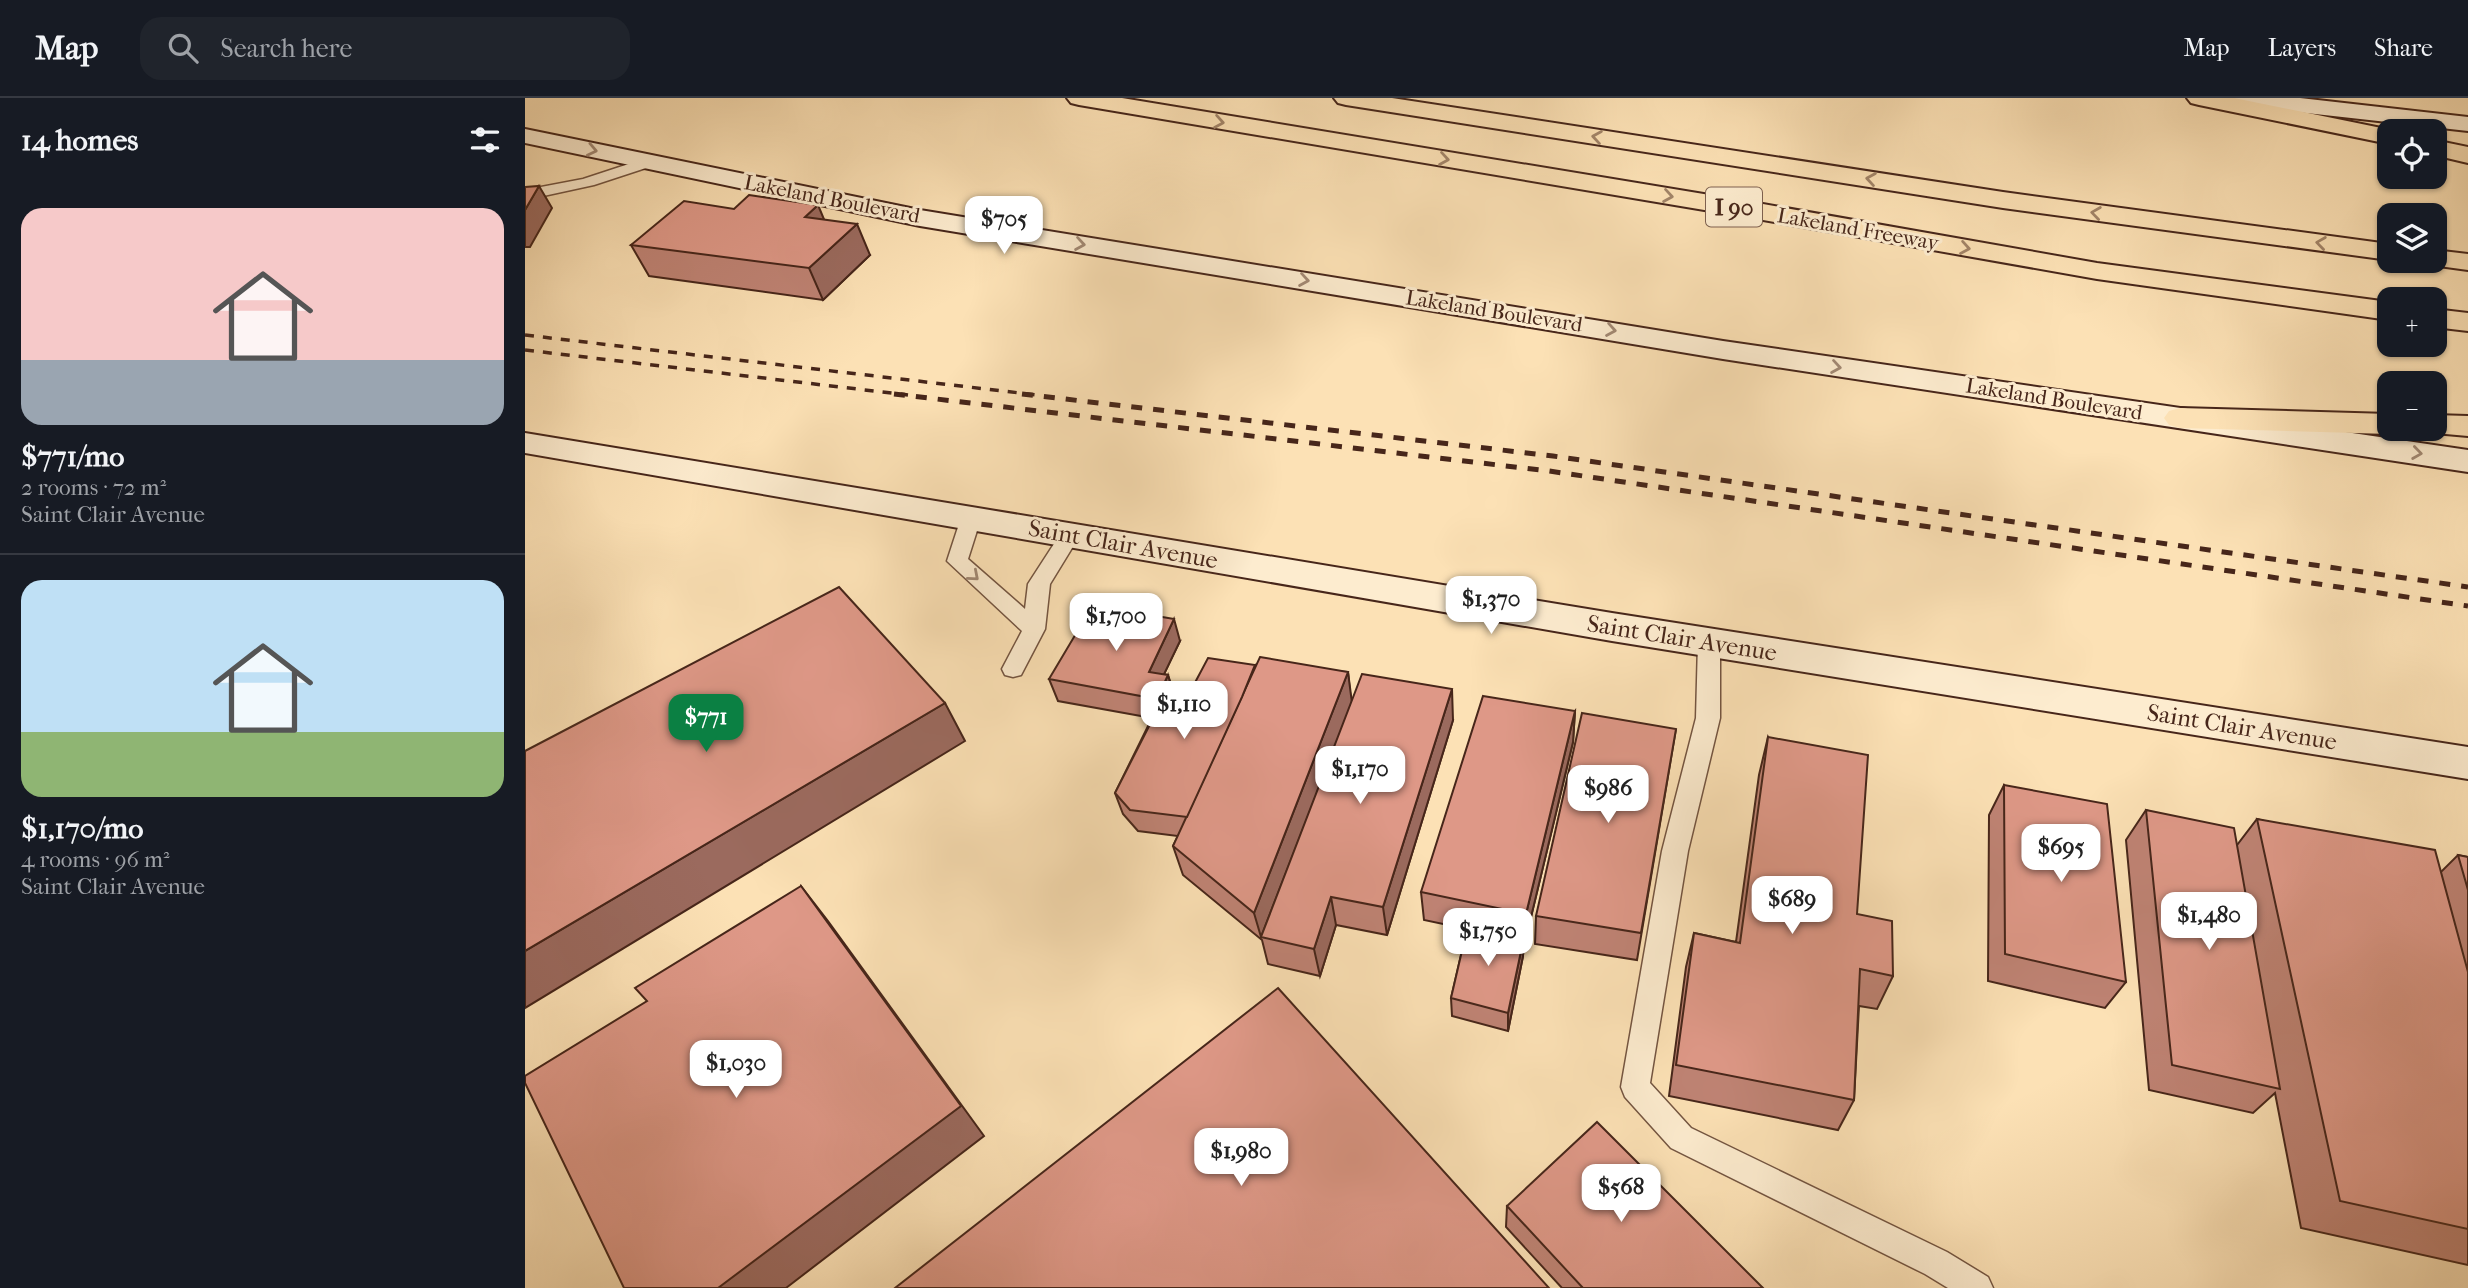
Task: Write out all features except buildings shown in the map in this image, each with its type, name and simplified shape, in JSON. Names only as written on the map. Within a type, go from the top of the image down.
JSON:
[{"type":"highway","name":"Lakeland Freeway","points":[[1079,98],[1746,209],[2097,271],[2377,309]]},
{"type":"highway","name":"Lakeland Freeway","points":[[1346,98],[2003,200],[2377,250]]},
{"type":"highway","points":[[2199,98],[2377,135]]},
{"type":"highway","points":[[2447,149],[2468,155]]},
{"type":"highway","points":[[2447,260],[2468,262]]},
{"type":"highway","points":[[2447,320],[2468,322]]},
{"type":"highway","points":[[2180,418],[2377,424]]},
{"type":"highway","points":[[2447,425],[2468,426]]},
{"type":"street","points":[[2235,98],[2468,124]]},
{"type":"street","name":"Lakeland Boulevard","points":[[525,136],[920,218],[1723,350],[2468,461]]},
{"type":"street","name":"Saint Clair Avenue","points":[[525,443],[1709,643],[2466,762]]},
{"type":"lane","points":[[525,195],[561,190],[600,180],[650,162]]},
{"type":"lane","points":[[971,518],[957,561],[1034,629]]},
{"type":"lane","points":[[1013,669],[1034,629],[1039,584],[1070,535]]},
{"type":"lane","points":[[1709,643],[1708,718],[1675,851],[1636,1087],[1681,1138],[1936,1263],[1977,1288]]},
{"type":"railway","points":[[525,335],[1037,395]]},
{"type":"railway","points":[[525,350],[908,395]]},
{"type":"railway","points":[[894,394],[1549,471],[2468,606]]},
{"type":"railway","points":[[1022,394],[1553,456],[2468,587]]}]
